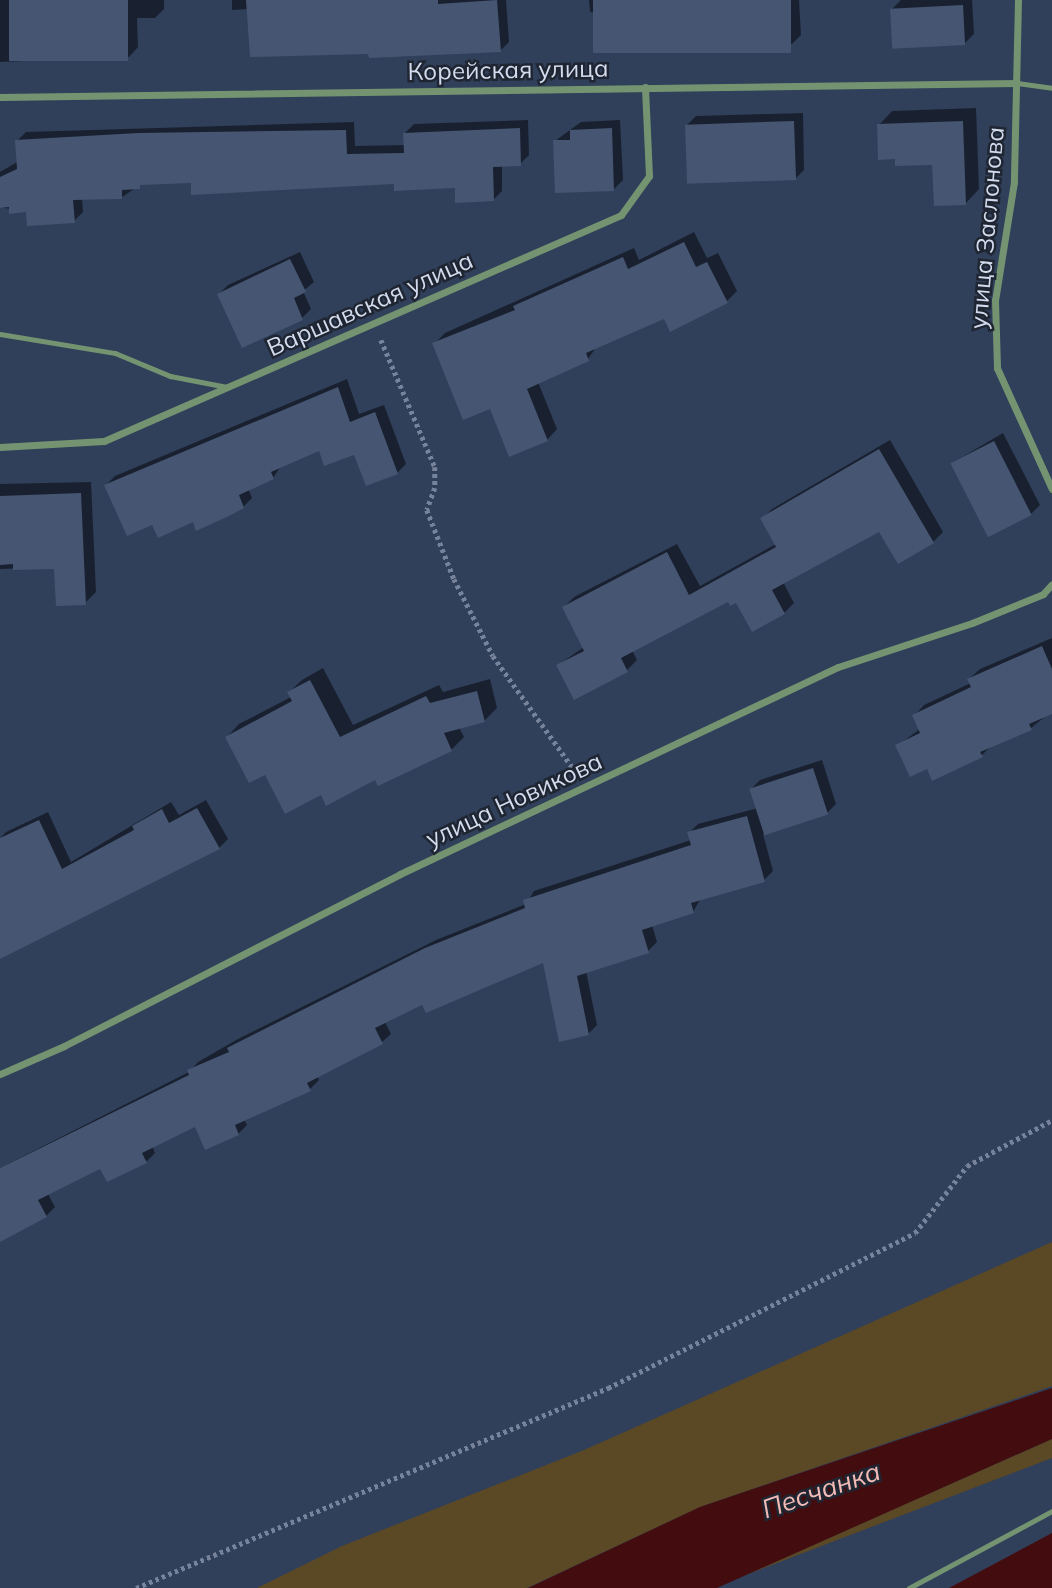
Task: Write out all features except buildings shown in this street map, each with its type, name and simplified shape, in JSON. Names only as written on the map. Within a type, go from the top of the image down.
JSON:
[{"type":"street","name":"улица Заслонова","points":[[1018,0],[1014,183],[995,300],[997,368],[1052,489]]},
{"type":"street","name":"Корейская улица","points":[[0,97],[1017,83]]},
{"type":"street","name":"Варшавская улица","points":[[0,447],[104,441],[621,215],[649,176],[645,87]]},
{"type":"street","name":"улица Новикова","points":[[0,1073],[64,1046],[400,874],[587,788],[838,667],[972,623],[1043,594],[1052,584]]},
{"type":"lane","points":[[1017,83],[1052,88]]},
{"type":"lane","points":[[0,334],[115,353],[170,376],[227,387]]},
{"type":"lane","points":[[909,1588],[1052,1511]]},
{"type":"path","points":[[373,323],[435,467],[435,488],[427,510],[454,579],[493,656],[587,788]]},
{"type":"path","points":[[136,1588],[608,1388],[915,1233],[967,1166],[1052,1119]]},
{"type":"shaded area","points":[[1052,1242],[1052,1386],[700,1507],[527,1588],[257,1588],[342,1546],[584,1450]]},
{"type":"shaded area","points":[[1052,1439],[1052,1458],[743,1576]]},
{"type":"water","name":"Песчанка","points":[[1052,1388],[1052,1439],[717,1588],[528,1588],[700,1507]]},
{"type":"water","points":[[1052,1533],[1052,1588],[949,1588]]}]
